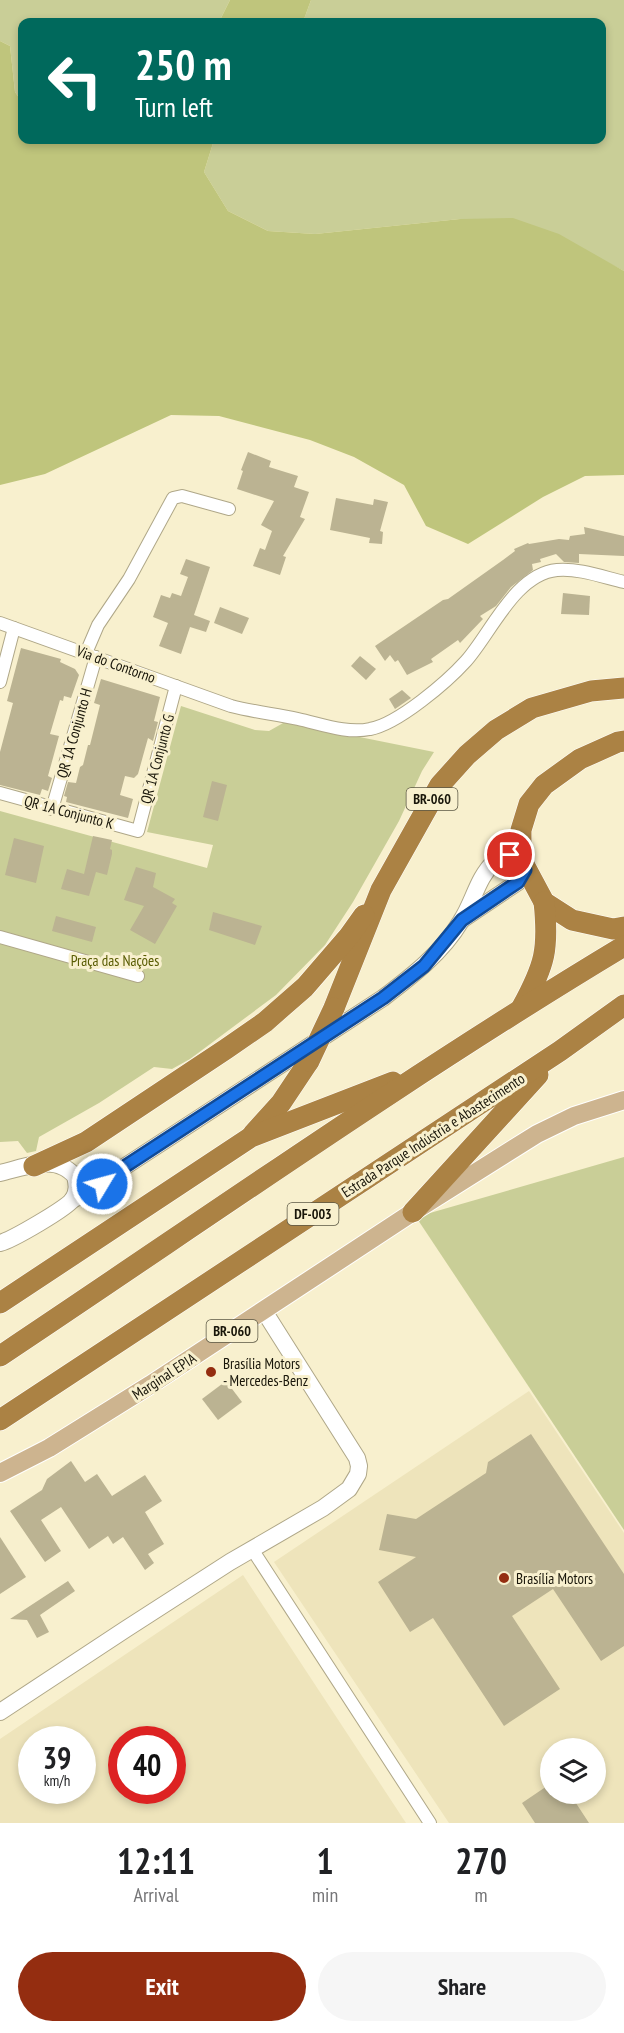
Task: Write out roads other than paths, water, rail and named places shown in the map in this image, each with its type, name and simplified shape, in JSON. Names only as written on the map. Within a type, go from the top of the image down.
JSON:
[{"type":"highway","name":"BR-060","points":[[0,1303],[251,1137],[281,1103],[309,1060],[334,1008],[381,890],[440,785],[467,755],[496,730],[532,708],[591,691],[624,687]]},
{"type":"highway","points":[[522,1008],[544,960],[547,934],[544,902],[523,865],[521,830],[529,804],[544,785],[580,759],[624,741]]},
{"type":"highway","points":[[34,1166],[86,1142],[265,1022],[305,987],[349,936],[381,890]]},
{"type":"highway","points":[[544,902],[572,920],[613,929],[624,927]]},
{"type":"highway","points":[[0,1356],[430,1068],[522,1008],[624,946]]},
{"type":"highway","name":"Estrada Parque Indústria e Abastecimento","points":[[0,1420],[560,1051],[624,1005]]},
{"type":"highway","points":[[413,1212],[560,1051]]},
{"type":"highway","points":[[251,1137],[430,1068]]},
{"type":"main road","name":"BR-060","points":[[413,1212],[537,1134],[574,1116],[624,1100]]},
{"type":"main road","name":"Marginal EPIA","points":[[0,1473],[49,1448],[264,1311],[413,1212]]},
{"type":"street","name":"QR 1A Conjunto H","points":[[52,809],[98,625],[133,572],[173,498],[182,496],[229,509]]},
{"type":"street","name":"Via do Contorno","points":[[0,623],[231,706],[340,728],[370,729],[389,722],[440,685],[466,660],[501,611],[530,580],[558,569],[624,582]]},
{"type":"street","points":[[0,682],[14,628]]},
{"type":"street","name":"QR 1A Conjunto G","points":[[138,831],[176,686]]},
{"type":"street","name":"QR 1A Conjunto K","points":[[0,793],[138,831]]},
{"type":"street","points":[[0,1243],[20,1235],[72,1200],[95,1188],[383,998],[424,966],[462,920],[518,882],[523,865],[510,855],[502,856],[495,861],[475,888],[462,920]]},
{"type":"street","points":[[0,937],[138,976]]},
{"type":"street","points":[[0,1173],[34,1166],[54,1165],[63,1167],[75,1176],[93,1176],[121,1169]]},
{"type":"street","points":[[72,1200],[77,1189],[75,1176]]},
{"type":"street","points":[[0,1712],[126,1629],[252,1549],[323,1508],[349,1489],[358,1474],[359,1466],[342,1432],[264,1311]]},
{"type":"street","points":[[252,1549],[430,1823]]},
{"type":"place","name":"Brasília Motors - Mercedes-Benz","points":[[211,1372]]},
{"type":"place","name":"Brasília Motors","points":[[504,1578]]},
{"type":"park label","name":"Praça das Nações","points":[[115,960]]}]
